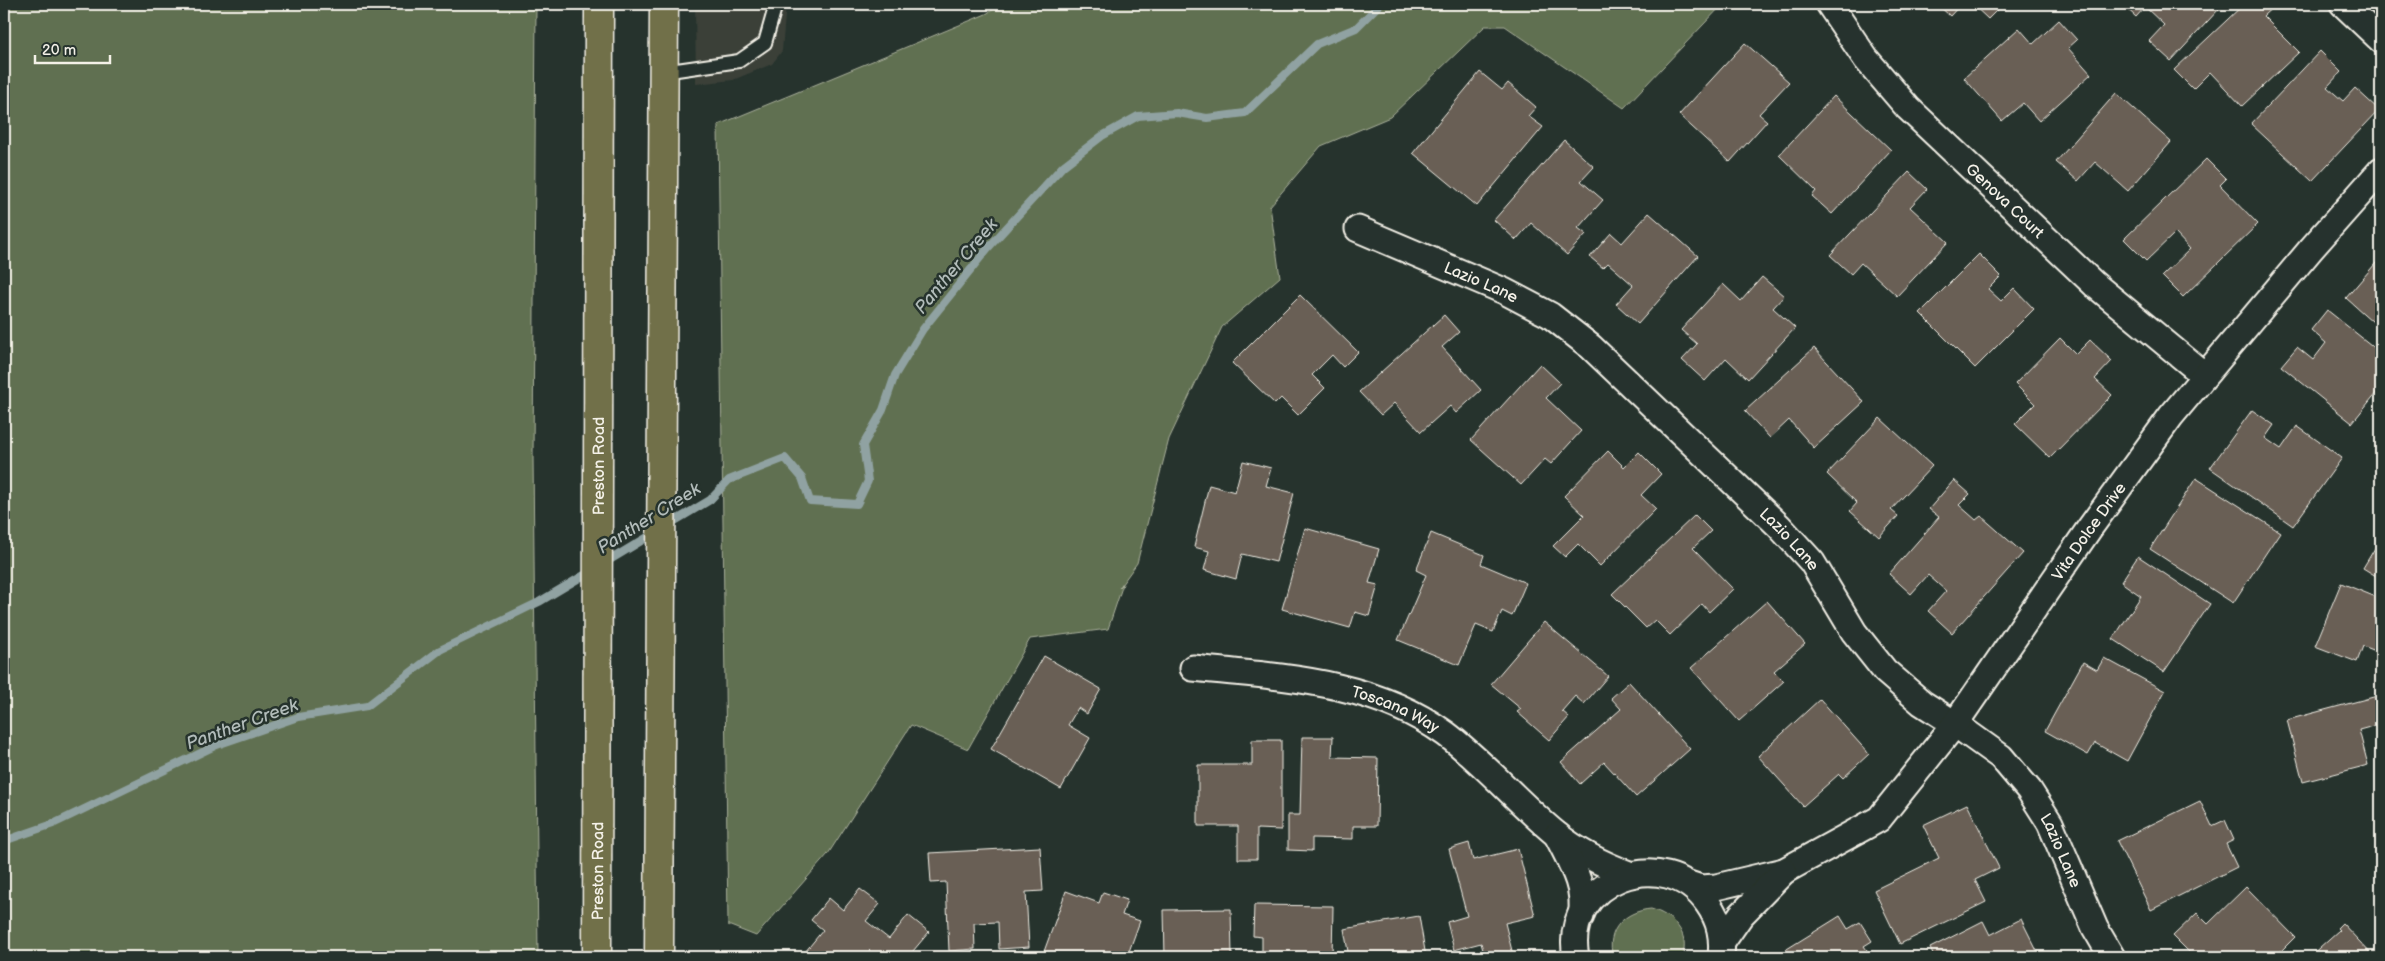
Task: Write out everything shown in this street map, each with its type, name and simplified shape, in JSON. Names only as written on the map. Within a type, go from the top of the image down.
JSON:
[{"type":"main road","name":"Preston Road","points":[[597,957],[599,4]]},
{"type":"main road","points":[[660,957],[664,4]]},
{"type":"street","name":"Genova Court","points":[[1829,4],[1866,59],[1908,108],[2094,284],[2144,328],[2204,375]]},
{"type":"street","points":[[2343,4],[2381,40]]},
{"type":"street","name":"Vita Dolce Drive","points":[[1689,884],[1701,888],[1716,888],[1784,871],[1879,819],[1956,724],[2138,459],[2204,375],[2216,364],[2290,274],[2381,170]]},
{"type":"street","name":"Lazio Lane","points":[[1358,229],[1520,298],[1550,315],[1578,336],[1791,537],[1821,575],[1854,632],[1885,670],[1922,703],[1956,724],[2001,757],[2029,790],[2050,823],[2095,928],[2112,957]]},
{"type":"street","name":"Toscana Way","points":[[1193,668],[1326,683],[1374,696],[1404,709],[1433,725],[1460,745],[1557,835],[1600,861],[1629,874]]},
{"type":"street","name":"Toscana Way","points":[[1557,835],[1579,884],[1584,902],[1581,916]]},
{"type":"street","name":"Vita Dolce Drive","points":[[1722,949],[1741,915],[1784,871]]},
{"type":"street","points":[[1575,955],[1576,935],[1581,916],[1593,897],[1604,886],[1629,874],[1666,873],[1689,884],[1700,892],[1717,916],[1722,949]]},
{"type":"lane","points":[[663,72],[739,61],[765,43],[776,4]]},
{"type":"shaded area","points":[[695,4],[786,4],[782,51],[772,64],[733,80],[696,84]]},
{"type":"green space","points":[[4,4],[536,4],[533,457],[538,957],[4,957]]},
{"type":"green space","points":[[1002,4],[1723,4],[1624,108],[1505,26],[1485,26],[1390,117],[1321,146],[1270,206],[1280,277],[1222,327],[1169,439],[1137,563],[1119,588],[1123,584],[1108,629],[1030,639],[968,749],[911,725],[828,854],[756,936],[728,925],[718,125],[986,14]]},
{"type":"green space","points":[[1651,909],[1666,916],[1678,926],[1684,940],[1682,957],[1613,957],[1612,938],[1619,924],[1633,914]]},
{"type":"building","points":[[1937,4],[1961,4],[1950,16]]},
{"type":"building","points":[[1972,4],[2003,4],[1988,19]]},
{"type":"building","points":[[2122,4],[2213,4],[2219,9],[2171,61],[2149,41],[2164,25],[2145,7],[2136,17]]},
{"type":"building","points":[[2244,4],[2276,4],[2263,16],[2299,52],[2242,106],[2210,72],[2193,89],[2174,70]]},
{"type":"building","points":[[2059,20],[2077,40],[2068,48],[2091,74],[2039,121],[2023,103],[2002,121],[1964,78],[2019,28],[2033,44]]},
{"type":"building","points":[[1745,43],[1789,82],[1759,114],[1767,121],[1730,162],[1679,115]]},
{"type":"building","points":[[2320,51],[2341,72],[2327,87],[2343,101],[2355,88],[2379,110],[2312,181],[2251,124]]},
{"type":"building","points":[[1480,72],[1502,90],[1508,83],[1536,107],[1528,116],[1543,127],[1477,206],[1413,153]]},
{"type":"building","points":[[2116,93],[2171,142],[2128,191],[2095,162],[2078,181],[2056,162]]},
{"type":"building","points":[[1834,96],[1891,150],[1832,214],[1812,196],[1816,191],[1779,155]]},
{"type":"building","points":[[1564,140],[1594,167],[1581,181],[1603,200],[1578,228],[1586,234],[1567,255],[1531,223],[1516,240],[1494,220]]},
{"type":"building","points":[[2206,159],[2226,179],[2220,185],[2258,224],[2183,297],[2162,276],[2190,249],[2175,233],[2146,261],[2124,239]]},
{"type":"building","points":[[1909,172],[1927,189],[1910,207],[1948,242],[1897,296],[1861,263],[1851,274],[1830,255]]},
{"type":"building","points":[[1649,213],[1698,256],[1638,324],[1616,304],[1633,285],[1608,263],[1603,268],[1590,257],[1611,233],[1622,243]]},
{"type":"building","points":[[1979,254],[2001,276],[1988,289],[2001,301],[2014,288],[2034,309],[1975,368],[1920,313]]},
{"type":"building","points":[[2381,257],[2381,329],[2346,298]]},
{"type":"building","points":[[1762,277],[1784,296],[1773,308],[1795,328],[1748,379],[1726,358],[1705,381],[1682,360],[1697,344],[1681,330],[1723,284],[1741,301]]},
{"type":"building","points":[[1300,295],[1358,352],[1343,367],[1332,355],[1312,375],[1325,388],[1298,415],[1281,398],[1275,404],[1232,363]]},
{"type":"building","points":[[2327,310],[2381,353],[2381,387],[2352,423],[2281,366],[2297,347],[2313,360],[2326,343],[2311,330]]},
{"type":"building","points":[[1444,315],[1459,332],[1442,347],[1481,390],[1456,413],[1450,406],[1421,432],[1394,403],[1381,415],[1359,392]]},
{"type":"building","points":[[2060,338],[2076,354],[2090,340],[2112,361],[2095,379],[2112,395],[2050,458],[2015,424],[2035,404],[2015,384]]},
{"type":"building","points":[[1814,348],[1864,402],[1814,448],[1789,420],[1770,438],[1745,411]]},
{"type":"building","points":[[1540,364],[1560,383],[1546,398],[1581,431],[1551,464],[1545,459],[1521,485],[1471,440]]},
{"type":"building","points":[[2252,410],[2274,425],[2265,438],[2281,449],[2297,426],[2342,458],[2293,526],[2210,468]]},
{"type":"building","points":[[1880,418],[1932,466],[1891,510],[1898,516],[1879,537],[1850,511],[1857,503],[1827,474]]},
{"type":"building","points":[[1608,451],[1624,467],[1639,452],[1661,474],[1641,495],[1656,509],[1600,566],[1578,544],[1565,557],[1553,546],[1584,515],[1564,496]]},
{"type":"building","points":[[1243,461],[1271,468],[1266,486],[1294,493],[1276,562],[1242,554],[1236,579],[1204,570],[1209,551],[1194,547],[1209,485],[1235,492]]},
{"type":"building","points":[[2196,478],[2280,532],[2233,603],[2150,549]]},
{"type":"building","points":[[1954,480],[1970,494],[1959,505],[1976,520],[1981,516],[2023,553],[1952,633],[1928,611],[1946,591],[1928,575],[1911,594],[1889,574],[1939,517],[1929,509]]},
{"type":"building","points":[[1695,515],[1711,531],[1693,548],[1733,589],[1709,612],[1702,604],[1670,635],[1655,620],[1646,628],[1612,594]]},
{"type":"building","points":[[1305,528],[1379,549],[1369,583],[1378,585],[1369,616],[1355,612],[1350,628],[1282,609]]},
{"type":"building","points":[[1431,533],[1484,555],[1481,564],[1526,583],[1512,616],[1502,611],[1493,632],[1476,625],[1459,665],[1398,640],[1426,575],[1416,570]]},
{"type":"building","points":[[2381,538],[2381,579],[2363,568]]},
{"type":"building","points":[[2138,556],[2210,604],[2164,672],[2113,639],[2141,596],[2121,582]]},
{"type":"building","points":[[2341,583],[2381,599],[2381,653],[2363,646],[2357,662],[2315,646]]},
{"type":"building","points":[[1767,601],[1805,644],[1774,671],[1784,681],[1739,721],[1691,668]]},
{"type":"building","points":[[1544,622],[1608,676],[1584,704],[1575,696],[1562,711],[1569,717],[1549,740],[1517,712],[1521,709],[1491,684]]},
{"type":"building","points":[[1044,656],[1101,689],[1087,714],[1078,708],[1068,725],[1090,738],[1061,789],[991,749]]},
{"type":"building","points":[[2104,658],[2165,691],[2127,761],[2095,743],[2088,755],[2045,731],[2083,662],[2097,670]]},
{"type":"building","points":[[1629,682],[1690,749],[1636,797],[1604,762],[1580,784],[1561,762],[1621,709],[1611,698]]},
{"type":"building","points":[[2381,695],[2381,724],[2359,730],[2368,765],[2303,782],[2287,720]]},
{"type":"building","points":[[1820,699],[1869,754],[1843,778],[1839,774],[1803,806],[1758,756]]},
{"type":"building","points":[[1302,737],[1333,737],[1332,757],[1378,758],[1377,826],[1353,826],[1353,839],[1312,838],[1312,851],[1288,850],[1288,815],[1300,815]]},
{"type":"building","points":[[1252,740],[1281,740],[1281,830],[1257,829],[1257,859],[1238,859],[1238,826],[1198,826],[1198,765],[1252,765]]},
{"type":"building","points":[[2200,801],[2212,826],[2225,820],[2234,840],[2226,844],[2237,867],[2151,910],[2117,841]]},
{"type":"building","points":[[1967,804],[1999,868],[1975,880],[1986,902],[1900,944],[1874,890],[1939,858],[1923,825]]},
{"type":"building","points":[[1469,843],[1473,860],[1518,849],[1535,916],[1505,923],[1513,955],[1485,957],[1481,943],[1454,950],[1447,922],[1467,916],[1449,849]]},
{"type":"building","points":[[1040,847],[1043,891],[1026,892],[1029,947],[999,949],[998,922],[974,923],[975,949],[949,951],[946,882],[931,883],[929,853]]},
{"type":"building","points":[[2246,887],[2295,937],[2275,957],[2194,957],[2173,936],[2197,913],[2208,924]]},
{"type":"building","points":[[860,889],[880,904],[866,921],[889,939],[908,915],[929,932],[908,957],[801,957],[823,930],[811,920],[829,898],[843,910]]},
{"type":"building","points":[[1066,891],[1099,903],[1103,892],[1127,900],[1122,915],[1140,921],[1127,957],[1042,957]]},
{"type":"building","points":[[1254,905],[1333,906],[1332,957],[1262,957],[1262,937],[1253,936]]},
{"type":"building","points":[[1231,909],[1232,957],[1165,957],[1164,910]]},
{"type":"building","points":[[1419,916],[1426,957],[1349,957],[1344,929]]},
{"type":"building","points":[[1840,916],[1848,929],[1860,922],[1872,941],[1864,946],[1872,957],[1774,957]]},
{"type":"building","points":[[2021,919],[2040,957],[1934,957],[1930,948],[1983,921],[1990,935]]},
{"type":"building","points":[[2342,923],[2374,957],[2309,957],[2339,930],[2337,928]]},
{"type":"waterway","name":"Panther Creek","points":[[668,525],[710,500],[729,480],[785,458],[802,478],[810,501],[857,504],[868,481],[863,445],[883,410],[895,375],[923,329],[988,248],[1063,166],[1102,136],[1138,116],[1177,113],[1207,118],[1245,113],[1317,44],[1356,28],[1380,4]]},
{"type":"waterway","name":"Panther Creek","points":[[603,564],[656,532]]},
{"type":"waterway","name":"Panther Creek","points":[[4,841],[53,824],[217,745],[298,717],[367,706],[440,650],[539,602],[591,571]]}]
